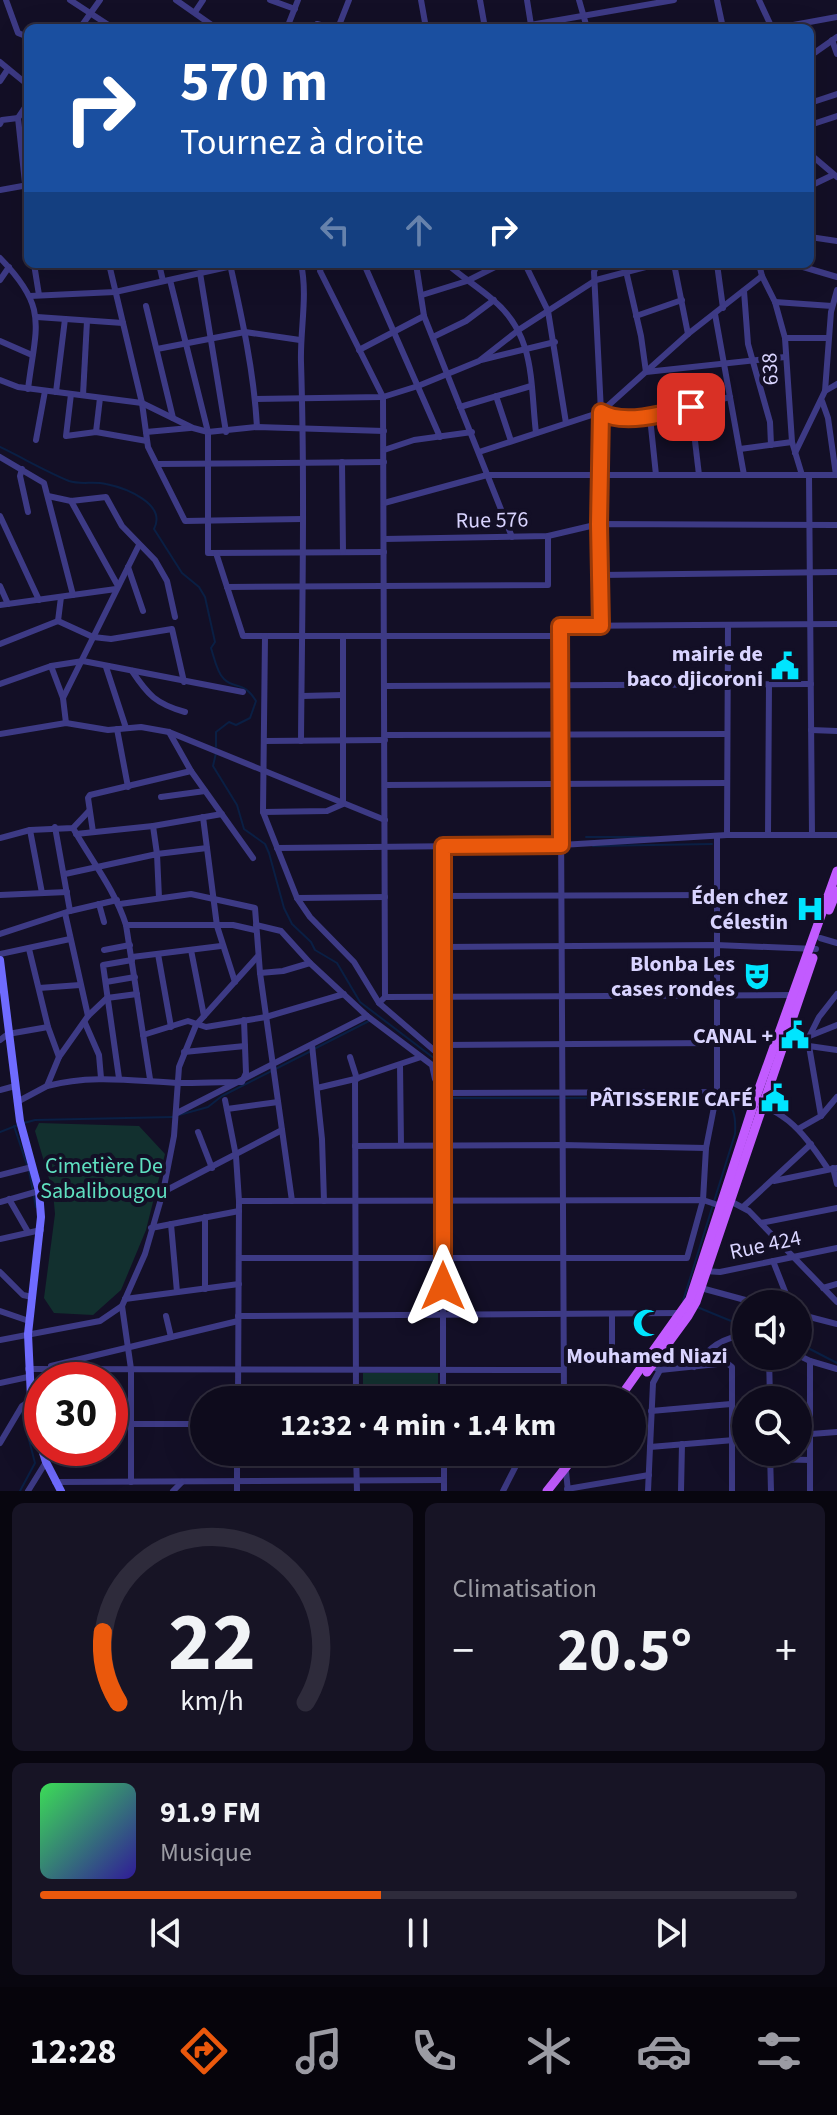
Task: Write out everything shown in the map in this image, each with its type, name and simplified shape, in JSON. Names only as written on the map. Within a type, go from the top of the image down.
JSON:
[{"type":"main road","points":[[637,1386],[701,1288],[715,1202],[786,1037],[837,871]]},
{"type":"main road","points":[[759,1102],[793,995],[820,938],[837,891]]},
{"type":"main road","points":[[0,960],[3,1017],[20,1123],[39,1191],[41,1230],[29,1321],[28,1362]]},
{"type":"main road","points":[[689,1308],[704,1271]]},
{"type":"main road","points":[[633,1386],[649,1371]]},
{"type":"main road","points":[[48,1466],[61,1491]]},
{"type":"main road","points":[[555,1491],[569,1466]]},
{"type":"main road","points":[[547,1491],[572,1466]]},
{"type":"street","points":[[6,0],[18,33],[24,35]]},
{"type":"street","points":[[70,0],[107,24]]},
{"type":"street","points":[[83,24],[100,0]]},
{"type":"street","points":[[176,0],[211,24]]},
{"type":"street","points":[[195,12],[203,0]]},
{"type":"street","points":[[270,0],[295,9]]},
{"type":"street","points":[[289,24],[298,0]]},
{"type":"street","points":[[340,24],[349,0]]},
{"type":"street","points":[[421,0],[425,24]]},
{"type":"street","points":[[480,0],[484,24]]},
{"type":"street","points":[[527,0],[531,24]]},
{"type":"street","points":[[579,0],[585,24]]},
{"type":"street","points":[[627,0],[629,9]]},
{"type":"street","points":[[537,24],[674,0]]},
{"type":"street","points":[[717,0],[722,24]]},
{"type":"street","points":[[759,0],[773,24]]},
{"type":"street","points":[[798,24],[837,17]]},
{"type":"street","points":[[814,53],[834,38],[837,54]]},
{"type":"street","points":[[0,62],[24,82]]},
{"type":"street","points":[[0,81],[8,69]]},
{"type":"street","points":[[814,102],[837,94]]},
{"type":"street","points":[[24,109],[18,118],[24,141]]},
{"type":"street","points":[[814,124],[837,116]]},
{"type":"street","points":[[0,124],[2,120],[18,118]]},
{"type":"street","points":[[814,158],[835,176],[814,184]]},
{"type":"street","points":[[0,190],[24,186]]},
{"type":"street","points":[[814,238],[837,241]]},
{"type":"street","points":[[0,258],[30,296],[37,317],[28,389]]},
{"type":"street","points":[[0,280],[9,267]]},
{"type":"street","points":[[35,268],[39,295]]},
{"type":"street","points":[[110,268],[142,403],[147,441],[185,521],[303,519]]},
{"type":"street","points":[[161,268],[185,342],[208,432],[208,553],[384,552]]},
{"type":"street","points":[[30,296],[115,292],[219,268]]},
{"type":"street","points":[[231,268],[245,332],[257,427]]},
{"type":"street","points":[[301,741],[302,268]]},
{"type":"street","points":[[304,275],[321,268],[383,397],[385,997],[379,1003]]},
{"type":"street","points":[[366,268],[440,437]]},
{"type":"street","points":[[417,268],[424,316],[512,537]]},
{"type":"street","points":[[452,268],[494,300],[520,329],[528,350],[536,433]]},
{"type":"street","points":[[422,295],[467,281],[493,268]]},
{"type":"street","points":[[527,268],[548,311],[566,423]]},
{"type":"street","points":[[596,268],[601,412],[601,626]]},
{"type":"street","points":[[479,361],[520,329],[596,280],[639,268]]},
{"type":"street","points":[[675,268],[688,334]]},
{"type":"street","points":[[718,268],[723,308]]},
{"type":"street","name":"638","points":[[760,268],[775,302],[785,338],[792,442],[805,475],[810,572],[812,835]]},
{"type":"street","points":[[807,268],[837,277]]},
{"type":"street","points":[[626,271],[646,372]]},
{"type":"street","points":[[200,273],[226,432]]},
{"type":"street","points":[[479,452],[601,412],[688,334],[762,276]]},
{"type":"street","points":[[795,453],[825,391],[828,338],[837,290]]},
{"type":"street","points":[[744,291],[748,344],[770,422],[771,445]]},
{"type":"street","points":[[433,337],[466,321],[494,300]]},
{"type":"street","points":[[636,316],[682,300]]},
{"type":"street","points":[[775,302],[833,309]]},
{"type":"street","points":[[146,306],[173,418]]},
{"type":"street","points":[[715,314],[744,475]]},
{"type":"street","points":[[359,350],[424,316]]},
{"type":"street","points":[[37,317],[123,323]]},
{"type":"street","points":[[56,392],[65,319]]},
{"type":"street","points":[[83,395],[87,321]]},
{"type":"street","points":[[157,349],[245,332],[300,340]]},
{"type":"street","points":[[785,338],[828,338]]},
{"type":"street","points":[[0,341],[32,355]]},
{"type":"street","points":[[255,399],[383,397],[479,361],[555,342]]},
{"type":"street","points":[[828,347],[837,343]]},
{"type":"street","points":[[646,372],[785,357]]},
{"type":"street","points":[[0,380],[28,389],[142,403],[208,432],[257,427],[384,431]]},
{"type":"street","points":[[825,391],[837,384]]},
{"type":"street","points":[[460,407],[531,386]]},
{"type":"street","points":[[36,440],[45,391]]},
{"type":"street","points":[[71,394],[66,436],[96,432],[147,441]]},
{"type":"street","points":[[496,396],[511,441]]},
{"type":"street","points":[[601,412],[608,416],[650,417],[730,397]]},
{"type":"street","points":[[96,432],[100,398]]},
{"type":"street","points":[[384,503],[487,475],[837,475],[828,418],[822,401]]},
{"type":"street","points":[[691,407],[699,475]]},
{"type":"street","points":[[650,417],[656,475]]},
{"type":"street","points":[[146,432],[193,428]]},
{"type":"street","points":[[384,450],[414,440],[472,432]]},
{"type":"street","points":[[740,449],[792,442]]},
{"type":"street","points":[[0,457],[44,483],[73,595]]},
{"type":"street","points":[[342,462],[343,552]]},
{"type":"street","points":[[157,464],[384,462]]},
{"type":"street","points":[[22,469],[20,476],[28,512]]},
{"type":"street","points":[[48,496],[71,501],[106,497],[122,526],[155,560],[167,581],[175,617]]},
{"type":"street","points":[[71,501],[117,588]]},
{"type":"street","points":[[0,516],[39,600]]},
{"type":"street","name":"Rue 576","points":[[384,539],[548,536],[599,524],[837,525]]},
{"type":"street","points":[[227,587],[548,585],[548,536]]},
{"type":"street","points":[[63,698],[139,545]]},
{"type":"street","points":[[216,553],[243,636],[560,636]]},
{"type":"street","points":[[128,567],[143,611]]},
{"type":"street","points":[[600,575],[837,572]]},
{"type":"street","points":[[0,586],[4,605],[117,588]]},
{"type":"street","points":[[58,621],[61,597]]},
{"type":"street","points":[[0,644],[58,621],[93,637],[111,639],[172,629],[184,682]]},
{"type":"street","points":[[564,1386],[560,626],[837,624]]},
{"type":"street","points":[[727,835],[728,625]]},
{"type":"street","points":[[265,636],[263,812],[297,898],[310,917],[354,962],[379,1003],[443,1058]]},
{"type":"street","points":[[343,636],[343,804]]},
{"type":"street","points":[[0,684],[51,666],[83,661],[243,692]]},
{"type":"street","points":[[51,666],[63,698],[66,723]]},
{"type":"street","points":[[106,667],[126,728]]},
{"type":"street","points":[[132,671],[148,695],[166,706],[185,712]]},
{"type":"street","points":[[384,686],[811,684]]},
{"type":"street","points":[[768,835],[769,685]]},
{"type":"street","points":[[302,696],[343,695]]},
{"type":"street","points":[[0,734],[66,723],[108,730],[141,727],[169,732],[385,820]]},
{"type":"street","points":[[117,729],[128,787]]},
{"type":"street","points":[[811,730],[837,731]]},
{"type":"street","points":[[169,732],[191,771],[253,858]]},
{"type":"street","points":[[264,741],[561,734],[727,734]]},
{"type":"street","points":[[93,832],[90,795],[191,771]]},
{"type":"street","points":[[385,785],[727,783]]},
{"type":"street","points":[[161,797],[205,791]]},
{"type":"street","points":[[263,812],[327,811],[343,804]]},
{"type":"street","points":[[74,831],[89,811]]},
{"type":"street","points":[[0,838],[55,827],[93,832],[222,814]]},
{"type":"street","points":[[203,817],[211,897],[221,946],[235,982]]},
{"type":"street","points":[[153,826],[159,898]]},
{"type":"street","points":[[55,827],[65,874],[70,939],[87,1020],[99,1055],[101,1078]]},
{"type":"street","points":[[30,830],[42,893]]},
{"type":"street","points":[[74,831],[118,902],[126,925],[150,1079]]},
{"type":"street","points":[[277,848],[561,845],[727,835],[837,835]]},
{"type":"street","points":[[239,1258],[563,1256],[685,1259],[715,1202],[706,1148],[717,1092],[717,837]]},
{"type":"street","points":[[443,846],[443,1386]]},
{"type":"street","points":[[65,874],[157,854],[207,848]]},
{"type":"street","points":[[0,895],[67,892]]},
{"type":"street","points":[[0,934],[99,904],[191,894],[255,908],[260,973],[292,1201]]},
{"type":"street","points":[[443,896],[716,895]]},
{"type":"street","points":[[297,898],[385,897]]},
{"type":"street","points":[[99,904],[104,922]]},
{"type":"street","points":[[829,910],[837,918]]},
{"type":"street","points":[[126,925],[233,925],[281,931],[367,1016],[432,1065],[435,1079]]},
{"type":"street","points":[[820,938],[837,943]]},
{"type":"street","points":[[0,960],[70,939]]},
{"type":"street","points":[[104,950],[130,945]]},
{"type":"street","points":[[443,947],[716,945],[813,948]]},
{"type":"street","points":[[119,1078],[103,965],[221,946]]},
{"type":"street","points":[[29,949],[48,1027],[59,1057]]},
{"type":"street","points":[[191,950],[204,1016]]},
{"type":"street","points":[[158,954],[171,1027]]},
{"type":"street","points":[[131,1482],[131,1369],[123,1303],[145,1254],[163,1192],[184,1052],[196,1025],[258,956]]},
{"type":"street","points":[[260,973],[283,971],[310,963]]},
{"type":"street","points":[[106,982],[135,977]]},
{"type":"street","points":[[39,988],[80,985]]},
{"type":"street","points":[[47,1086],[59,1057],[107,998],[137,994]]},
{"type":"street","points":[[143,1035],[188,1021],[206,1027],[266,1017],[344,994]]},
{"type":"street","points":[[821,1116],[806,1045],[819,1017],[837,994]]},
{"type":"street","points":[[385,997],[793,995]]},
{"type":"street","points":[[177,1113],[367,1016]]},
{"type":"street","points":[[242,1082],[246,1073],[244,1020]]},
{"type":"street","points":[[809,1037],[837,1025]]},
{"type":"street","points":[[0,1040],[8,1034],[48,1027]]},
{"type":"street","points":[[786,1037],[806,1045],[837,1050]]},
{"type":"street","points":[[443,1045],[716,1043]]},
{"type":"street","points":[[312,1045],[325,1178],[324,1201]]},
{"type":"street","points":[[184,1052],[245,1046]]},
{"type":"street","points":[[350,1057],[356,1079],[356,1386]]},
{"type":"street","points":[[317,1088],[356,1079],[421,1057]]},
{"type":"street","points":[[400,1065],[401,1145]]},
{"type":"street","points":[[17,1102],[47,1086],[72,1079],[242,1082]]},
{"type":"street","points":[[0,1090],[15,1086]]},
{"type":"street","points":[[443,1093],[733,1092],[776,1110],[798,1129],[833,1168],[837,1184]]},
{"type":"street","points":[[798,1129],[821,1116],[837,1097]]},
{"type":"street","points":[[225,1100],[236,1156],[239,1201],[238,1386]]},
{"type":"street","points":[[227,1109],[278,1102]]},
{"type":"street","points":[[163,1192],[282,1130]]},
{"type":"street","points":[[198,1132],[212,1168]]},
{"type":"street","points":[[743,1207],[811,1144]]},
{"type":"street","points":[[355,1146],[706,1148]]},
{"type":"street","points":[[0,1175],[32,1167]]},
{"type":"street","points":[[773,1181],[833,1168]]},
{"type":"street","points":[[0,1202],[39,1191]]},
{"type":"street","points":[[9,1199],[28,1232]]},
{"type":"street","points":[[239,1201],[715,1202],[743,1207],[837,1302]]},
{"type":"street","points":[[761,1223],[837,1208]]},
{"type":"street","points":[[151,1228],[239,1211]]},
{"type":"street","points":[[205,1217],[205,1289]]},
{"type":"street","points":[[171,1224],[177,1292]]},
{"type":"street","points":[[0,1239],[41,1230]]},
{"type":"street","name":"Rue 424","points":[[704,1271],[837,1248]]},
{"type":"street","points":[[773,1261],[784,1290]]},
{"type":"street","points":[[0,1272],[23,1295],[32,1297]]},
{"type":"street","points":[[0,1340],[100,1321],[123,1303],[239,1284]]},
{"type":"street","points":[[823,1288],[837,1284]]},
{"type":"street","points":[[701,1288],[732,1296]]},
{"type":"street","points":[[70,1362],[238,1318],[612,1314],[689,1308]]},
{"type":"street","points":[[0,1311],[29,1321]]},
{"type":"street","points":[[131,1369],[564,1368],[612,1349],[612,1314]]},
{"type":"street","points":[[166,1316],[171,1337]]},
{"type":"street","points":[[812,1318],[836,1324]]},
{"type":"street","points":[[694,1367],[705,1353],[722,1340],[732,1338]]},
{"type":"street","points":[[812,1362],[837,1369]]},
{"type":"street","points":[[649,1371],[732,1367],[732,1440],[650,1447]]},
{"type":"street","points":[[648,1491],[653,1383],[649,1371]]},
{"type":"street","points":[[649,1371],[653,1383]]},
{"type":"street","points":[[0,1383],[24,1374]]},
{"type":"street","points":[[651,1411],[731,1404]]},
{"type":"street","points":[[0,1443],[24,1405]]},
{"type":"street","points":[[0,1424],[12,1422]]},
{"type":"street","points":[[131,1424],[190,1424]]},
{"type":"street","points":[[812,1434],[837,1432]]},
{"type":"street","points":[[681,1491],[682,1444]]},
{"type":"street","points":[[28,1491],[44,1466]]},
{"type":"street","points":[[237,1466],[237,1491]]},
{"type":"street","points":[[356,1466],[357,1491]]},
{"type":"street","points":[[444,1466],[444,1491]]},
{"type":"street","points":[[503,1491],[516,1466]]},
{"type":"street","points":[[564,1466],[568,1490],[649,1475]]},
{"type":"street","points":[[732,1466],[732,1491]]},
{"type":"street","points":[[770,1466],[771,1491]]},
{"type":"street","points":[[810,1466],[810,1491]]},
{"type":"street","points":[[55,1482],[444,1480]]},
{"type":"street","points":[[193,1481],[193,1491]]},
{"type":"street","points":[[173,1491],[182,1482]]},
{"type":"green space","name":"Cimetière De Sabalibougou","points":[[39,1123],[139,1126],[165,1154],[146,1230],[121,1290],[93,1315],[54,1313],[44,1298],[55,1214],[53,1192],[35,1131]]},
{"type":"green space","points":[[363,1373],[438,1373],[438,1386],[363,1386]]},
{"type":"waterway","points":[[0,447],[69,481],[114,486],[133,493],[150,505],[155,512],[154,529],[182,573],[199,587],[205,597],[215,642],[211,648],[219,673],[228,682],[247,690],[256,701],[250,718],[236,725],[229,722],[216,732],[216,747]]},
{"type":"waterway","points":[[216,753],[213,766],[237,805],[244,829],[265,844],[284,908],[292,924],[315,950],[337,963],[360,1002],[439,1062],[440,1084]]},
{"type":"waterway","points":[[586,837],[649,837]]},
{"type":"waterway","points":[[593,846],[712,844]]},
{"type":"waterway","points":[[314,1049],[369,1021]]},
{"type":"waterway","points":[[179,1115],[208,1107],[222,1096],[309,1052]]},
{"type":"waterway","points":[[565,1098],[717,1097],[731,1107],[735,1134],[683,1301]]},
{"type":"waterway","points":[[445,1098],[559,1098]]},
{"type":"waterway","points":[[24,1123],[35,1120],[173,1117]]},
{"type":"waterway","points":[[0,1132],[18,1125]]},
{"type":"waterway","points":[[14,1126],[27,1165]]},
{"type":"waterway","points":[[29,1171],[36,1207]]},
{"type":"waterway","points":[[697,1307],[732,1321]]},
{"type":"waterway","points":[[812,1350],[837,1363]]},
{"type":"waterway","points":[[20,1491],[35,1463],[22,1413]]},
{"type":"place","name":"mairie de baco djicoroni","points":[[785,666]]},
{"type":"place","name":"Éden chez Célestin","points":[[810,909]]},
{"type":"place","name":"Blonba Les cases rondes","points":[[757,976]]},
{"type":"place","name":"CANAL +","points":[[795,1035]]},
{"type":"place","name":"PÂTISSERIE CAFÉ","points":[[775,1098]]},
{"type":"place","name":"Mouhamed Niazi","points":[[647,1323]]},
{"type":"route","points":[[443,1286],[443,846],[561,845],[560,626],[601,626],[601,412],[608,416],[650,417],[691,407]]}]
